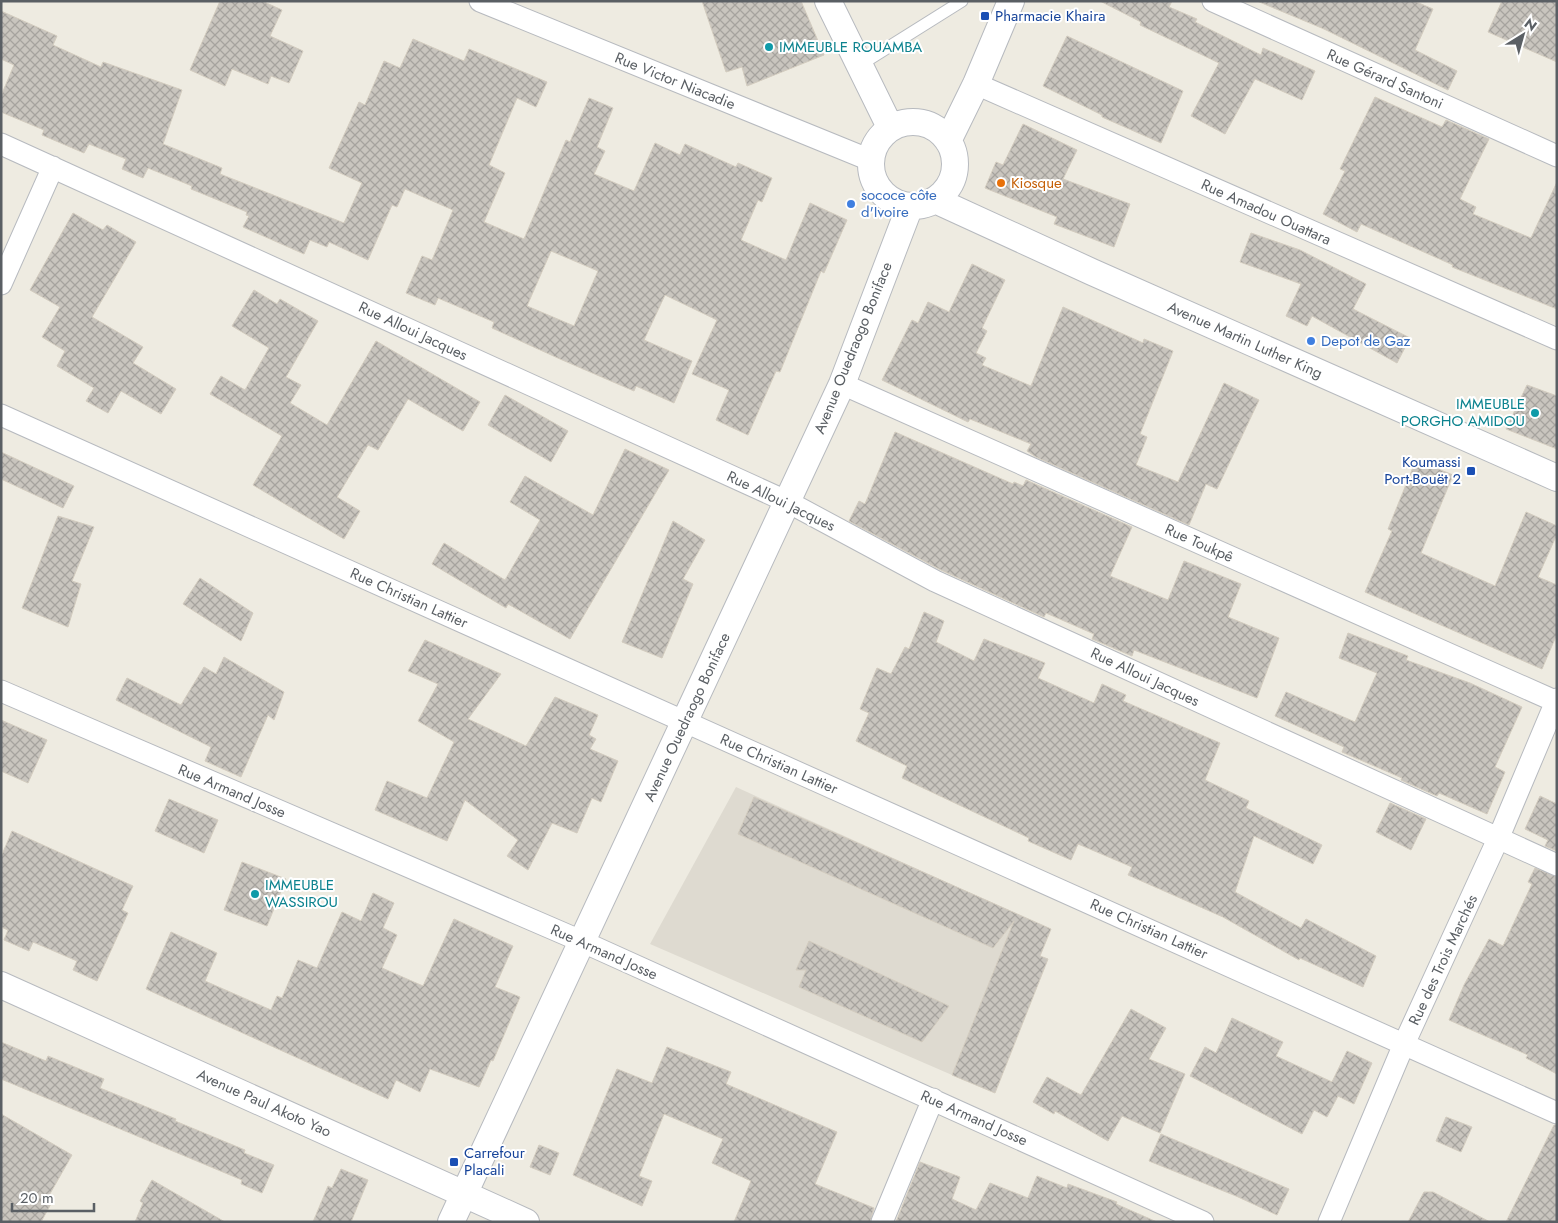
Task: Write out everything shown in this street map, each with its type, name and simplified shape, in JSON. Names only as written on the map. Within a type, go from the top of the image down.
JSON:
[{"type":"street","name":"Rue Victor Niacadie","points":[[480,1],[870,160]]},
{"type":"street","points":[[828,1],[890,127]]},
{"type":"street","points":[[948,141],[976,84],[1011,1]]},
{"type":"street","name":"Rue Gérard Santoni","points":[[1213,1],[1557,156]]},
{"type":"street","name":"Rue Amadou Ouattara","points":[[976,84],[1557,339]]},
{"type":"street","points":[[915,121],[929,124],[940,131],[948,141],[954,154],[955,167],[949,185],[935,200],[923,205],[910,206],[896,203],[885,196],[877,186],[871,174],[870,160],[876,142],[890,127],[915,121]]},
{"type":"street","name":"Rue Alloui Jacques","points":[[1,144],[788,502],[935,581],[1557,865]]},
{"type":"street","points":[[1,284],[53,167]]},
{"type":"street","name":"Avenue Martin Luther King","points":[[935,200],[1092,272],[1557,478]]},
{"type":"street","name":"Avenue Ouedraogo Boniface","points":[[451,1222],[842,384],[910,206]]},
{"type":"street","name":"Rue Toukpê","points":[[842,384],[1556,701]]},
{"type":"street","name":"Rue Christian Lattier","points":[[1,415],[1557,1113]]},
{"type":"street","name":"Rue Armand Josse","points":[[1,691],[582,941],[1203,1222]]},
{"type":"street","name":"Rue des Trois Marchés","points":[[1329,1222],[1404,1044],[1498,839],[1556,701]]},
{"type":"street","name":"Avenue Paul Akoto Yao","points":[[1,985],[526,1222]]},
{"type":"street","points":[[882,1222],[933,1099]]},
{"type":"lane","points":[[860,65],[962,1]]},
{"type":"shaded area","points":[[736,787],[1017,914],[952,1075],[650,944]]},
{"type":"building","points":[[220,1],[262,1],[282,10],[270,36],[303,51],[289,83],[271,76],[268,84],[232,69],[225,86],[190,70]]},
{"type":"building","name":"IMMEUBLE ROUAMBA","points":[[702,1],[801,1],[824,55],[747,86],[742,67],[726,72]]},
{"type":"building","points":[[1100,1],[1172,1],[1169,7],[1197,19],[1195,22],[1261,55],[1263,48],[1315,71],[1302,100],[1255,79],[1225,134],[1191,116],[1219,63],[1140,25],[1141,22]]},
{"type":"building","points":[[1257,1],[1414,1],[1433,9],[1415,50],[1457,71],[1448,90],[1324,29]]},
{"type":"building","points":[[1502,1],[1557,1],[1557,62],[1488,32]]},
{"type":"building","points":[[1,11],[57,36],[53,45],[101,67],[103,62],[182,90],[163,144],[222,168],[220,174],[344,223],[362,183],[329,168],[359,102],[365,105],[384,61],[400,68],[413,39],[464,61],[469,49],[547,82],[536,107],[517,98],[489,165],[505,173],[484,222],[524,239],[566,140],[570,142],[589,98],[613,108],[597,147],[605,151],[594,174],[634,191],[655,143],[680,155],[685,144],[736,167],[738,163],[772,178],[762,202],[758,200],[741,240],[786,260],[810,203],[847,220],[824,273],[821,271],[780,372],[776,371],[748,435],[716,420],[729,390],[692,374],[717,320],[665,295],[644,340],[692,361],[674,403],[636,386],[634,391],[492,328],[494,322],[438,298],[435,305],[406,293],[422,256],[432,260],[453,210],[405,189],[397,207],[392,205],[368,260],[329,242],[327,247],[310,240],[304,254],[243,227],[249,216],[246,215],[247,212],[191,189],[192,186],[148,168],[143,178],[122,169],[126,159],[89,144],[84,153],[42,135],[44,130],[1,112],[1,96],[14,65],[1,59]],"holes":[[[551,251],[598,271],[574,326],[527,306]]]},
{"type":"building","points":[[1067,36],[1183,91],[1161,143],[1102,117],[1102,115],[1043,86]]},
{"type":"building","points":[[1375,97],[1442,127],[1446,120],[1489,139],[1460,199],[1476,207],[1473,214],[1531,238],[1557,182],[1557,309],[1452,267],[1453,265],[1361,224],[1357,232],[1323,214],[1345,171],[1340,169]]},
{"type":"building","points":[[1023,124],[1077,150],[1063,179],[1130,204],[1114,247],[1054,224],[1057,217],[985,188],[996,162],[1003,165]]},
{"type":"building","points":[[73,213],[103,230],[107,225],[136,242],[92,317],[143,347],[133,363],[176,389],[161,414],[121,391],[108,413],[86,401],[94,388],[57,366],[65,351],[42,337],[60,307],[30,290]]},
{"type":"building","points":[[1251,233],[1300,250],[1366,284],[1353,309],[1410,338],[1397,363],[1312,316],[1307,326],[1286,316],[1301,284],[1240,262]]},
{"type":"building","points":[[972,264],[1005,280],[982,328],[987,331],[976,353],[986,358],[982,365],[1031,386],[1063,307],[1143,343],[1144,339],[1173,351],[1140,434],[1147,437],[1136,465],[1178,482],[1224,383],[1259,400],[1217,489],[1206,484],[1189,525],[1036,457],[1027,451],[1031,444],[970,419],[968,422],[882,380],[912,320],[918,323],[928,302],[949,312]]},
{"type":"building","points":[[254,290],[277,304],[280,299],[318,321],[286,377],[301,385],[290,403],[327,425],[376,341],[480,402],[463,431],[408,399],[378,450],[368,445],[337,497],[360,511],[344,539],[253,485],[282,436],[210,394],[221,376],[245,390],[269,348],[232,326]]},
{"type":"building","name":"IMMEUBLE PORGHO AMIDOU","points":[[1527,385],[1557,396],[1557,449],[1506,429]]},
{"type":"building","points":[[505,395],[568,431],[551,462],[488,425]]},
{"type":"building","points":[[895,432],[1013,484],[1014,482],[1023,486],[1026,480],[1132,527],[1110,576],[1168,600],[1184,561],[1241,584],[1228,617],[1279,638],[1257,698],[1134,650],[1132,656],[1092,639],[1094,634],[1046,613],[1044,617],[941,570],[849,521],[859,501],[865,504]]},
{"type":"building","points":[[625,449],[669,470],[570,639],[508,604],[506,608],[432,564],[444,543],[505,580],[540,520],[510,502],[525,476],[593,515]]},
{"type":"building","points":[[1,452],[74,486],[63,508],[1,479]]},
{"type":"building","points":[[1416,460],[1453,475],[1421,553],[1495,586],[1526,512],[1557,526],[1557,534],[1538,577],[1557,585],[1557,634],[1542,669],[1365,592],[1392,531],[1388,529]]},
{"type":"building","points":[[58,516],[94,527],[72,581],[81,584],[68,627],[22,608]]},
{"type":"building","points":[[673,521],[705,540],[683,579],[693,584],[662,658],[622,642]]},
{"type":"building","points":[[200,578],[253,613],[241,641],[183,604]]},
{"type":"building","points":[[924,612],[944,621],[936,642],[974,661],[984,639],[1045,663],[1038,678],[1094,703],[1102,684],[1126,695],[1123,701],[1220,743],[1205,780],[1249,801],[1246,808],[1322,845],[1313,864],[1254,836],[1235,892],[1301,928],[1306,919],[1376,956],[1363,987],[1300,958],[1299,960],[1223,917],[1128,875],[1132,867],[1078,844],[1071,860],[1028,841],[1029,838],[902,778],[907,766],[856,741],[869,713],[860,709],[877,668],[891,674],[905,647],[909,649]]},
{"type":"building","points":[[1348,633],[1408,656],[1406,660],[1470,683],[1522,707],[1495,767],[1505,772],[1487,814],[1439,793],[1437,796],[1401,780],[1402,778],[1342,752],[1344,747],[1275,716],[1286,692],[1355,722],[1377,673],[1339,658]]},
{"type":"building","points":[[425,640],[501,674],[468,719],[526,746],[555,697],[598,715],[589,735],[596,739],[590,749],[618,761],[601,802],[592,798],[577,833],[552,823],[528,870],[507,856],[518,840],[465,800],[447,841],[375,810],[387,781],[427,798],[454,742],[418,721],[438,684],[408,671]]},
{"type":"building","points":[[224,657],[284,692],[274,720],[268,715],[241,777],[205,761],[211,747],[116,700],[127,678],[181,705],[204,667],[216,674]]},
{"type":"building","points":[[1,720],[47,740],[28,783],[1,771]]},
{"type":"building","points":[[1540,796],[1557,804],[1557,851],[1545,846],[1548,840],[1525,829]]},
{"type":"building","points":[[754,797],[1051,929],[1040,956],[1048,959],[995,1093],[952,1075],[1014,921],[993,948],[738,834]]},
{"type":"building","points":[[169,799],[218,820],[204,853],[155,831]]},
{"type":"building","points":[[1390,803],[1426,819],[1411,850],[1376,832]]},
{"type":"building","points":[[12,831],[133,886],[122,910],[128,913],[97,981],[73,970],[77,961],[33,942],[29,951],[4,940],[8,930],[1,927],[1,857]]},
{"type":"building","name":"IMMEUBLE WASSIROU","points":[[242,862],[286,879],[267,926],[224,910]]},
{"type":"building","points":[[1535,868],[1557,877],[1557,1074],[1526,1058],[1528,1055],[1449,1020],[1464,985],[1489,939],[1503,946],[1532,884],[1528,882]]},
{"type":"building","points":[[373,893],[394,903],[383,928],[397,935],[382,968],[423,986],[454,919],[513,946],[495,987],[520,997],[493,1061],[491,1060],[479,1087],[430,1069],[420,1092],[396,1080],[388,1099],[146,989],[171,932],[217,953],[205,981],[271,1010],[277,996],[282,998],[298,960],[317,968],[342,912],[361,921]]},
{"type":"building","points":[[809,941],[949,1006],[922,1042],[799,987],[806,970],[796,970]]},
{"type":"building","points":[[1131,1009],[1166,1028],[1149,1059],[1185,1074],[1160,1133],[1122,1116],[1108,1141],[1055,1111],[1054,1114],[1033,1102],[1047,1077],[1081,1095]]},
{"type":"building","points":[[1232,1018],[1283,1042],[1276,1056],[1332,1082],[1347,1051],[1372,1063],[1354,1104],[1338,1096],[1327,1117],[1314,1110],[1302,1134],[1190,1076],[1205,1047],[1216,1053]]},
{"type":"building","points":[[1,1042],[46,1061],[48,1056],[104,1079],[100,1088],[176,1119],[175,1121],[245,1150],[244,1153],[274,1165],[262,1193],[241,1184],[242,1180],[1,1079]]},
{"type":"building","points":[[667,1047],[731,1072],[726,1084],[837,1132],[815,1184],[874,1208],[870,1222],[734,1222],[751,1181],[712,1163],[723,1139],[664,1114],[639,1176],[652,1181],[642,1206],[573,1175],[617,1069],[652,1083]]},
{"type":"building","points":[[1,1114],[72,1155],[47,1199],[52,1202],[41,1222],[1,1222]]},
{"type":"building","points":[[1446,1117],[1472,1127],[1461,1152],[1436,1141]]},
{"type":"building","points":[[1554,1125],[1557,1125],[1557,1222],[1506,1222]]},
{"type":"building","points":[[1161,1134],[1289,1189],[1277,1215],[1236,1196],[1149,1161]]},
{"type":"building","points":[[539,1145],[559,1153],[550,1175],[530,1167]]},
{"type":"building","points":[[920,1162],[960,1177],[952,1199],[976,1210],[990,1183],[1028,1198],[1037,1176],[1067,1188],[1068,1184],[1117,1202],[1116,1204],[1157,1222],[896,1222]]},
{"type":"building","points":[[341,1169],[368,1180],[351,1222],[313,1222],[328,1186],[332,1188]]},
{"type":"building","points":[[152,1180],[225,1222],[135,1222],[143,1203],[140,1201]]},
{"type":"building","points":[[1424,1192],[1433,1192],[1490,1222],[1408,1222]]},
{"type":"place","name":"Pharmacie Khaira","points":[[985,16]]},
{"type":"place","name":"IMMEUBLE ROUAMBA","points":[[769,47]]},
{"type":"place","name":"Kiosque","points":[[1001,183]]},
{"type":"place","name":"sococe côte d'Ivoire","points":[[851,204]]},
{"type":"place","name":"Depot de Gaz","points":[[1311,341]]},
{"type":"place","name":"IMMEUBLE PORGHO AMIDOU","points":[[1535,413]]},
{"type":"place","name":"Koumassi Port-Bouët 2","points":[[1471,471]]},
{"type":"place","name":"IMMEUBLE WASSIROU","points":[[255,894]]},
{"type":"place","name":"Carrefour Placali","points":[[454,1162]]}]
